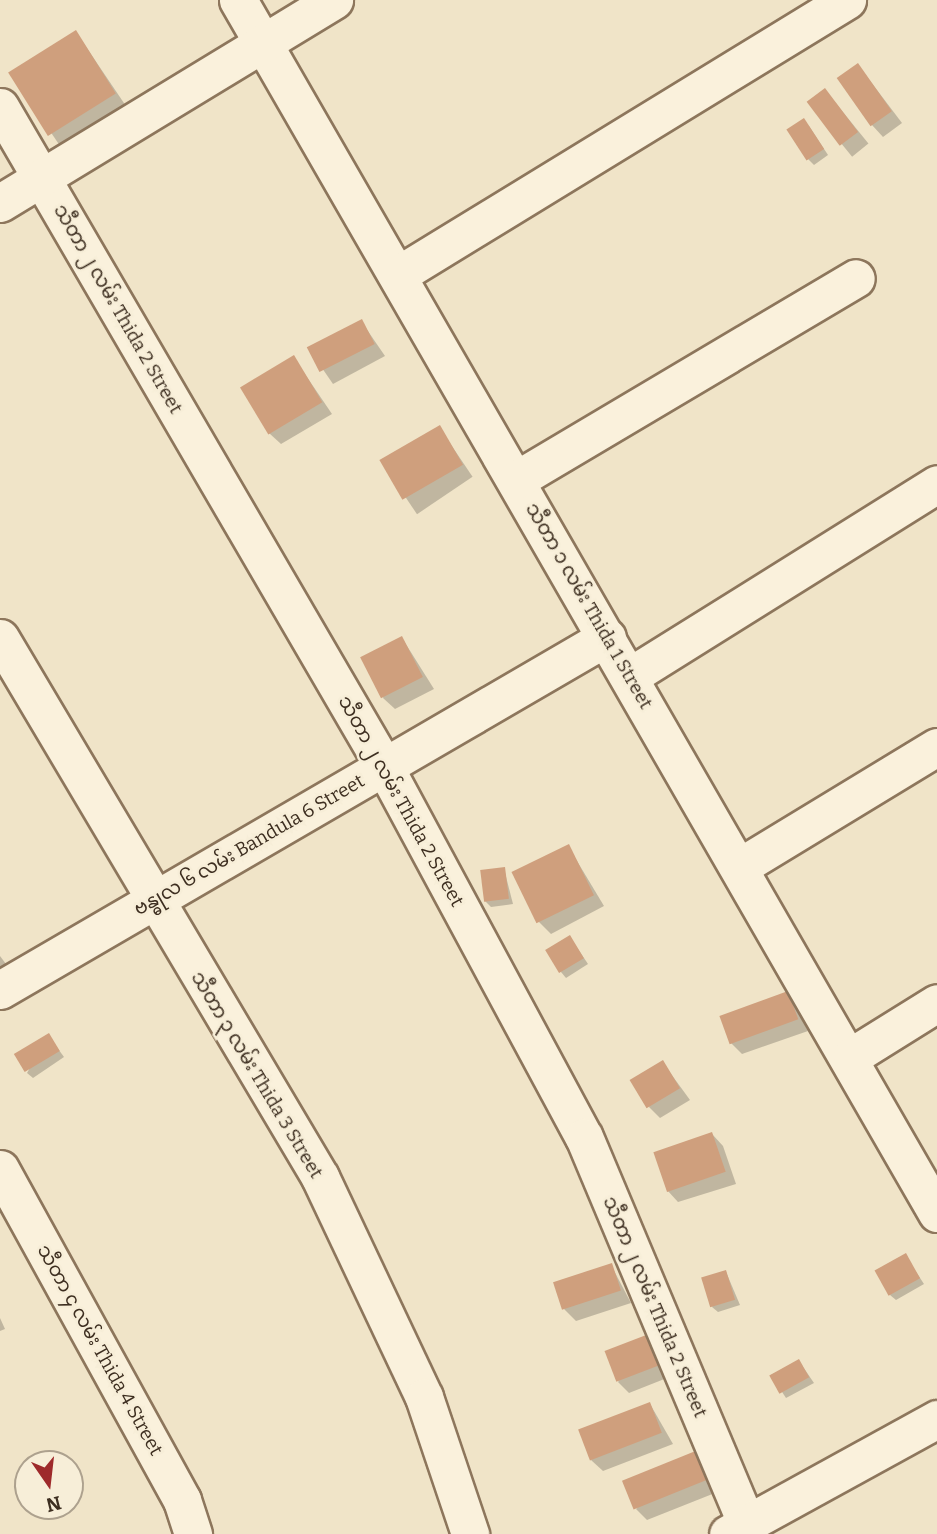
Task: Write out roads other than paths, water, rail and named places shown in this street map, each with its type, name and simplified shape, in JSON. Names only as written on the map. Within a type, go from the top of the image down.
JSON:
[{"type":"street","name":"သီတာ ၁ လမ်း Thida 1 Street","points":[[238,0],[401,274],[516,480],[852,1056],[937,1213]]},
{"type":"street","points":[[0,204],[334,0]]},
{"type":"street","points":[[401,274],[847,0]]},
{"type":"street","name":"သီတာ ၂ လမ်း Thida 2 Street","points":[[0,107],[384,766],[584,1136],[737,1528]]},
{"type":"street","points":[[516,480],[856,278]]},
{"type":"street","points":[[630,676],[937,484]]},
{"type":"street","name":"ဗန္ဓုလ ၆ လမ်း Bandula 6 Street","points":[[0,990],[607,636]]},
{"type":"street","name":"သီတာ ၃ လမ်း Thida 3 Street","points":[[0,638],[152,902],[320,1177],[424,1397],[470,1534]]},
{"type":"street","points":[[741,866],[937,747]]},
{"type":"street","points":[[852,1056],[937,1003]]},
{"type":"street","name":"သီတာ ၄ လမ်း Thida 4 Street","points":[[0,1169],[182,1500],[192,1534]]},
{"type":"street","points":[[737,1528],[937,1419]]}]
